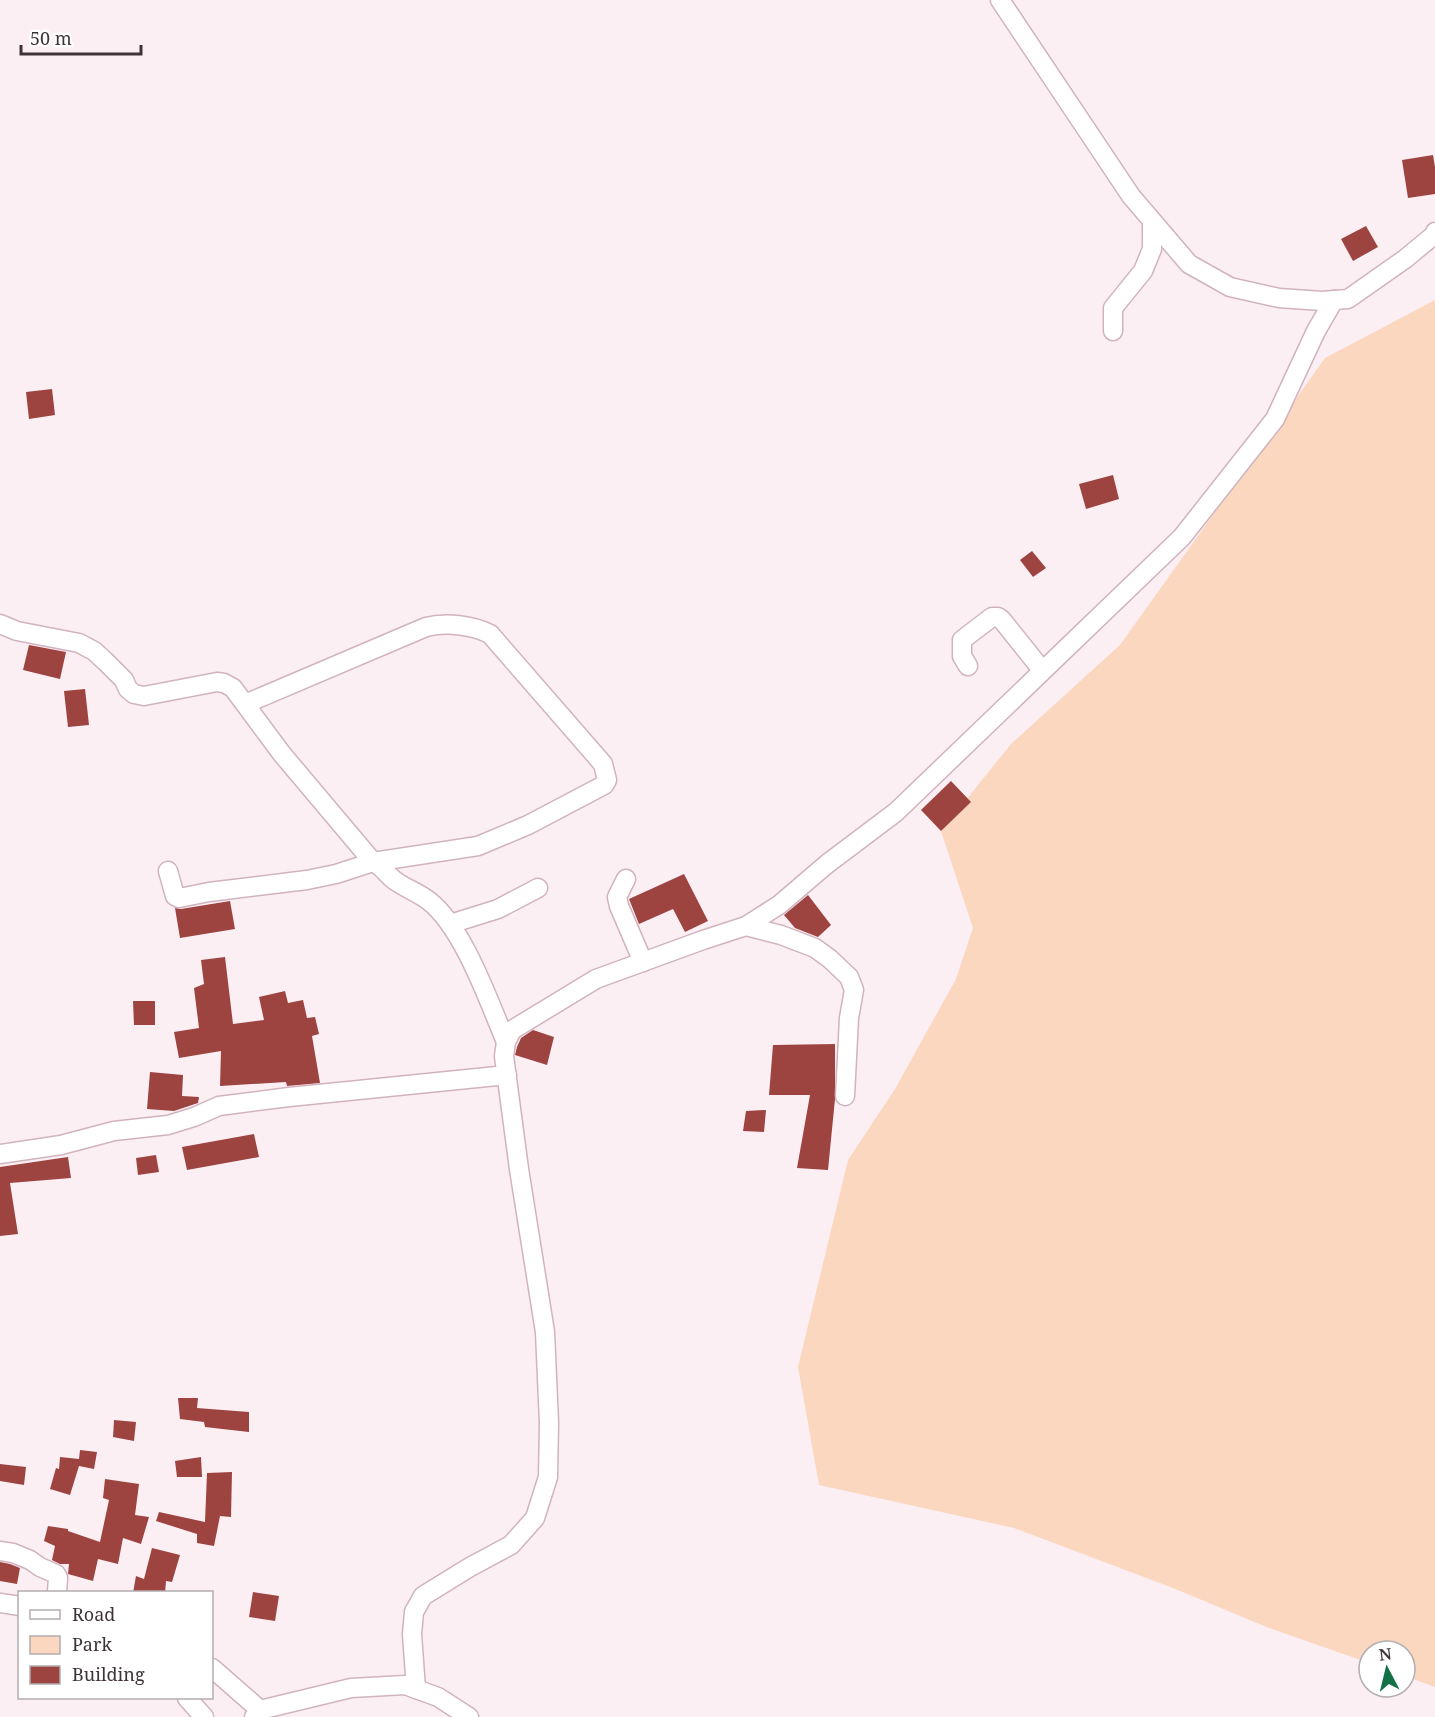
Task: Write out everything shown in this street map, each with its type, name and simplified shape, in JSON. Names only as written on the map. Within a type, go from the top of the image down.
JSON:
[{"type":"street","points":[[1000,0],[1131,196],[1189,264],[1230,287],[1279,298],[1322,301],[1348,299],[1405,259],[1435,232]]},
{"type":"street","points":[[1113,331],[1113,308],[1143,271],[1152,249],[1152,221]]},
{"type":"street","points":[[416,1689],[412,1634],[414,1612],[423,1596],[511,1545],[535,1518],[548,1478],[549,1424],[545,1332],[504,1056],[506,1042],[512,1030],[596,979],[746,926],[779,905],[827,864],[896,812],[1182,537],[1275,419],[1316,332],[1334,300]]},
{"type":"street","points":[[968,666],[962,656],[962,640],[992,617],[998,617],[1042,670]]},
{"type":"street","points":[[0,624],[17,631],[79,643],[94,651],[105,661],[134,694],[144,696],[217,682],[233,688],[282,754],[373,862],[381,865],[394,880],[429,901],[450,924],[474,966],[506,1042]]},
{"type":"street","points":[[168,871],[174,896],[179,898],[307,880],[336,874],[373,862],[478,846],[528,825],[604,785],[607,780],[603,764],[490,634],[479,628],[437,624],[426,627],[245,704]]},
{"type":"street","points":[[626,879],[617,897],[642,962]]},
{"type":"street","points":[[450,924],[498,909],[538,888]]},
{"type":"street","points":[[746,926],[781,935],[814,948],[849,977],[854,990],[849,1018],[845,1096]]},
{"type":"street","points":[[0,1154],[61,1145],[114,1131],[168,1125],[219,1106],[289,1096],[507,1075]]},
{"type":"street","points":[[0,1551],[13,1553],[56,1574],[57,1591]]},
{"type":"street","points":[[0,1603],[18,1605]]},
{"type":"street","points":[[213,1669],[257,1713],[351,1688],[405,1685],[438,1697],[470,1717]]},
{"type":"street","points":[[188,1699],[204,1717]]},
{"type":"green space","points":[[1435,300],[1435,1687],[1417,1680],[1417,1639],[1357,1639],[1357,1659],[1269,1628],[1173,1588],[1014,1528],[819,1485],[798,1367],[848,1160],[895,1089],[956,979],[973,928],[941,831],[1011,744],[1120,645],[1325,358]]},
{"type":"building","points":[[1433,155],[1435,194],[1408,198],[1402,160]]},
{"type":"building","points":[[1366,226],[1378,247],[1353,261],[1341,239]]},
{"type":"building","points":[[52,389],[55,415],[29,419],[26,392]]},
{"type":"building","points":[[1113,475],[1119,499],[1086,509],[1079,484]]},
{"type":"building","points":[[1032,551],[1046,568],[1033,577],[1020,560]]},
{"type":"building","points":[[29,645],[66,652],[60,679],[23,670]]},
{"type":"building","points":[[85,689],[89,725],[68,727],[64,691]]},
{"type":"building","points":[[951,781],[971,802],[941,831],[921,810]]},
{"type":"building","points":[[684,874],[708,921],[685,932],[673,909],[639,924],[629,899]]},
{"type":"building","points":[[808,895],[831,925],[818,937],[795,928],[784,915]]},
{"type":"building","points":[[230,901],[235,929],[180,938],[175,908]]},
{"type":"building","points":[[225,957],[233,1024],[264,1020],[259,997],[285,991],[288,1003],[303,1000],[307,1018],[315,1017],[319,1034],[312,1036],[320,1083],[287,1086],[286,1082],[220,1086],[221,1051],[179,1058],[174,1032],[199,1028],[194,988],[204,984],[201,960]]},
{"type":"building","points":[[133,1001],[155,1001],[155,1025],[134,1025]]},
{"type":"building","points":[[533,1030],[554,1037],[547,1065],[515,1055],[521,1038]]},
{"type":"building","points":[[835,1044],[835,1099],[828,1170],[797,1168],[810,1095],[769,1095],[773,1045]]},
{"type":"building","points":[[150,1072],[183,1075],[182,1096],[199,1097],[198,1103],[174,1111],[147,1109]]},
{"type":"building","points":[[766,1110],[764,1132],[743,1131],[746,1111]]},
{"type":"building","points":[[254,1134],[259,1157],[187,1170],[182,1147]]},
{"type":"building","points":[[156,1155],[159,1172],[138,1175],[136,1158]]},
{"type":"building","points":[[68,1157],[71,1178],[10,1183],[18,1234],[0,1236],[0,1167]]},
{"type":"building","points":[[178,1398],[198,1398],[197,1408],[249,1412],[249,1432],[205,1427],[204,1422],[180,1419]]},
{"type":"building","points":[[114,1420],[136,1422],[134,1441],[113,1437]]},
{"type":"building","points":[[80,1450],[97,1452],[94,1469],[79,1466],[70,1495],[50,1489],[56,1468],[59,1469],[60,1457],[79,1459]]},
{"type":"building","points":[[201,1457],[202,1477],[177,1477],[175,1461]]},
{"type":"building","points":[[0,1464],[26,1467],[24,1485],[0,1481]]},
{"type":"building","points":[[232,1472],[231,1517],[220,1516],[214,1546],[197,1543],[197,1534],[156,1521],[159,1512],[205,1522],[207,1473]]},
{"type":"building","points":[[105,1479],[139,1484],[135,1515],[149,1517],[141,1544],[123,1538],[118,1564],[98,1559],[93,1581],[68,1574],[69,1564],[60,1564],[52,1560],[55,1546],[44,1541],[48,1526],[68,1529],[68,1531],[100,1542],[109,1500],[103,1498]]},
{"type":"building","points":[[152,1548],[180,1555],[172,1582],[166,1581],[165,1591],[133,1591],[136,1576],[144,1579]]},
{"type":"building","points":[[0,1562],[20,1568],[17,1584],[0,1581]]},
{"type":"building","points":[[253,1592],[279,1596],[275,1621],[249,1617]]}]
